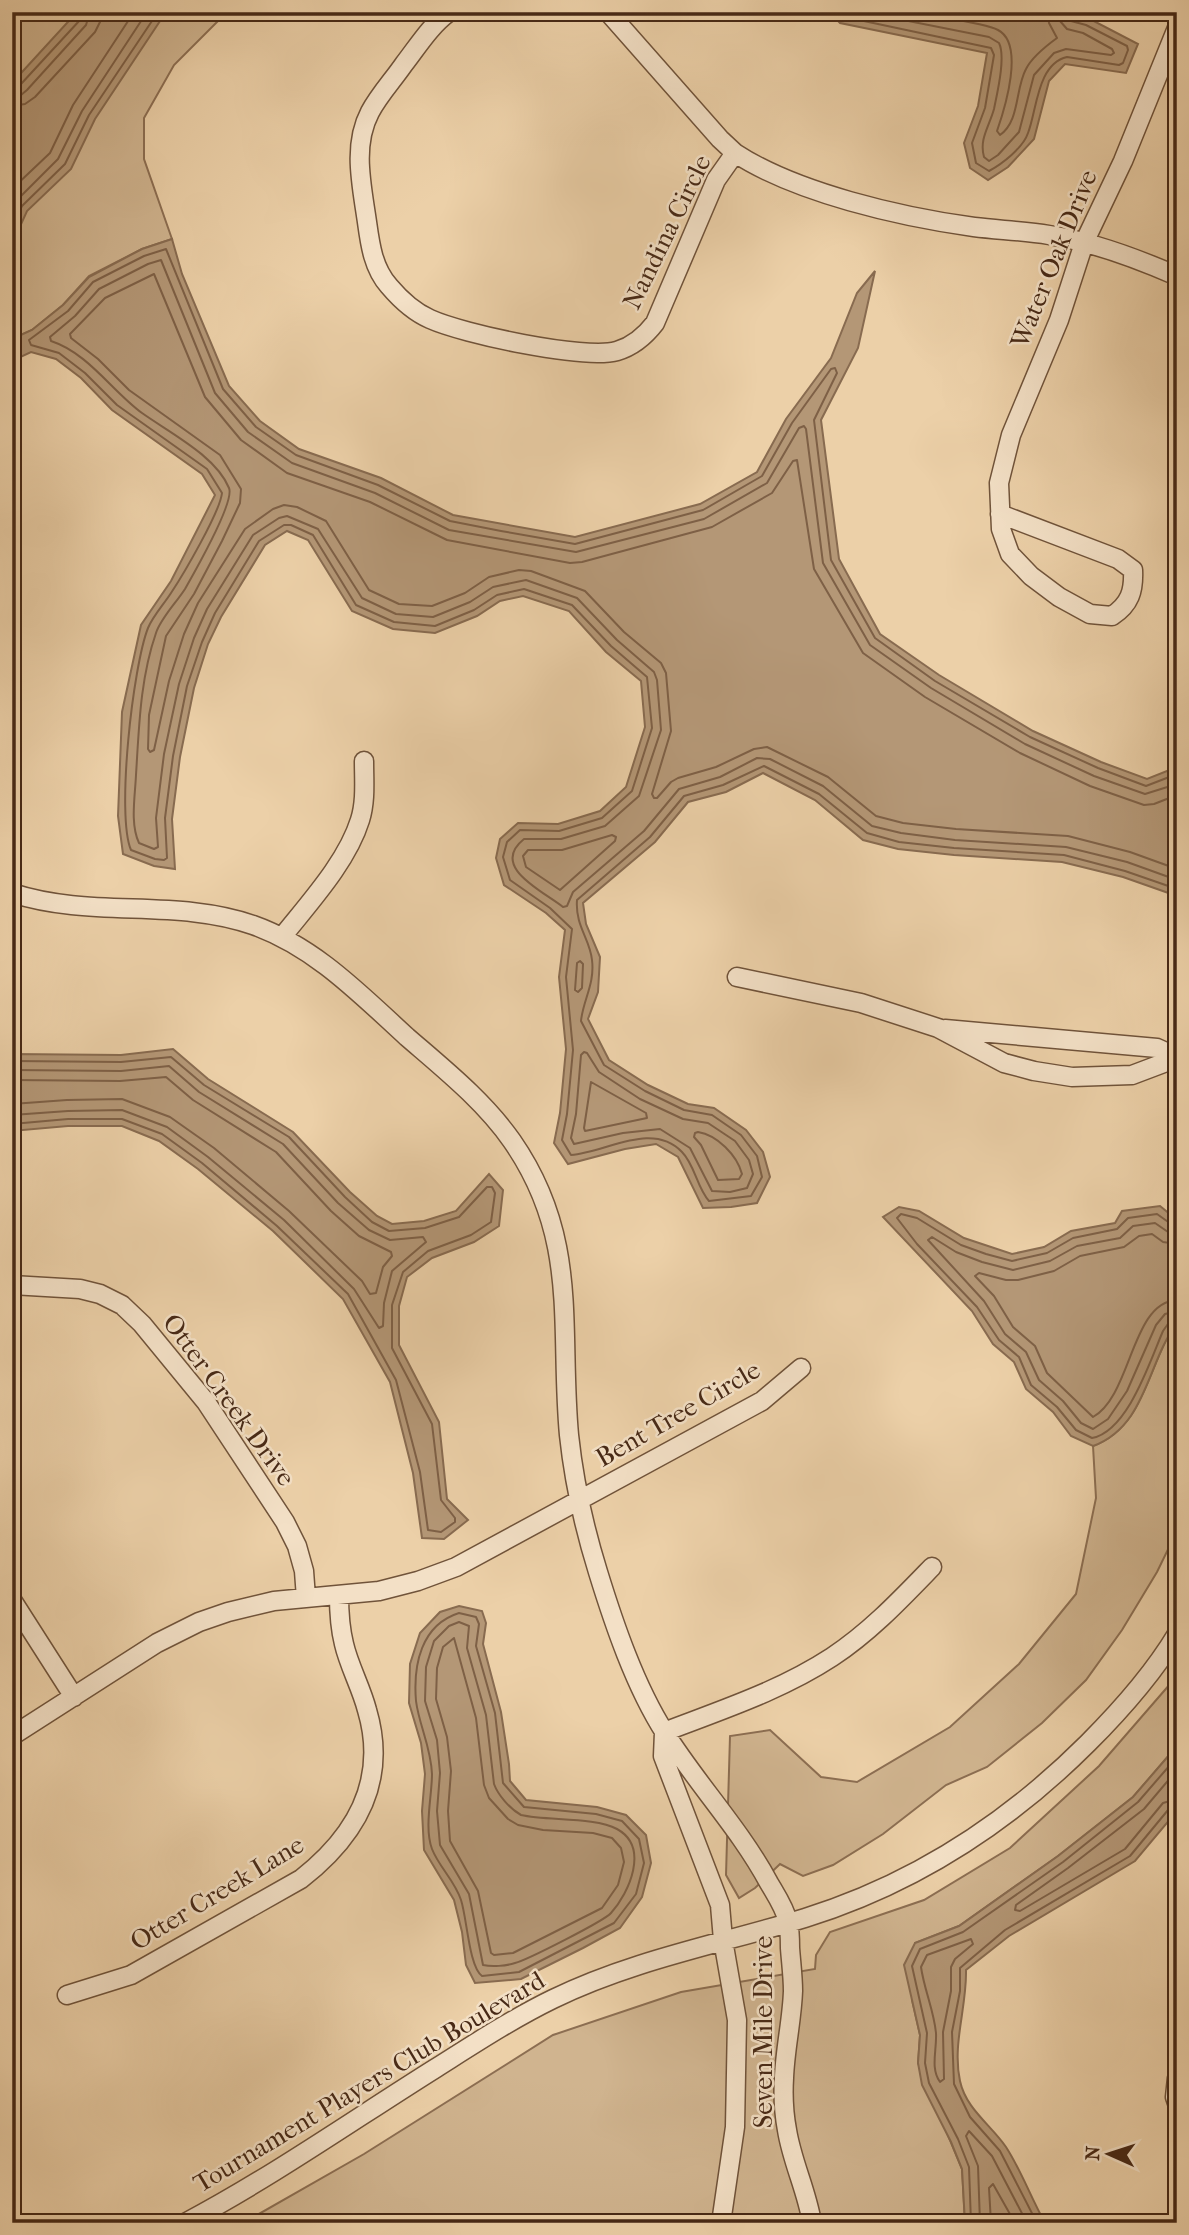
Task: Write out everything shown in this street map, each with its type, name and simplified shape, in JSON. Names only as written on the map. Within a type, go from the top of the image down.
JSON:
[{"type":"street","name":"Nandina Circle","points":[[449,12],[429,30],[370,111],[360,150],[360,171],[371,253],[386,284],[405,303],[427,318],[452,328],[582,352],[618,351],[633,344],[645,335],[659,316],[716,180],[735,153]]},
{"type":"street","name":"Nandina Circle","points":[[608,12],[720,139],[753,165],[842,198],[922,217],[1084,243],[1127,256],[1177,276]]},
{"type":"street","name":"Water Oak Drive","points":[[1000,514],[1118,559],[1133,569],[1134,586],[1122,610],[1112,616],[1090,614],[1059,597],[1031,576],[1010,554],[1001,529],[1000,514],[999,483],[1011,435],[1059,320],[1084,243],[1123,161],[1177,28]]},
{"type":"street","points":[[282,937],[352,841],[364,797],[364,761]]},
{"type":"street","points":[[12,893],[36,901],[72,906],[220,916],[251,924],[282,937],[335,972],[462,1086],[511,1139],[528,1166],[551,1220],[561,1261],[566,1309],[569,1437],[578,1500],[597,1570],[619,1634],[664,1732],[755,1857],[788,1922]]},
{"type":"street","points":[[737,977],[861,1003],[938,1028],[1004,1063],[1034,1071],[1072,1077],[1132,1075],[1177,1058]]},
{"type":"street","points":[[938,1028],[1157,1048],[1177,1058]]},
{"type":"street","name":"Otter Creek Drive","points":[[12,1285],[80,1289],[100,1294],[122,1305],[142,1324],[206,1402],[285,1522],[297,1546],[304,1572],[306,1598]]},
{"type":"street","name":"Bent Tree Circle","points":[[12,1736],[157,1643],[199,1622],[274,1601],[379,1591],[456,1567],[762,1401],[802,1368]]},
{"type":"street","points":[[664,1732],[761,1695],[817,1666],[879,1621],[932,1567]]},
{"type":"street","name":"Otter Creek Lane","points":[[67,1995],[131,1975],[301,1879],[341,1843],[366,1798],[372,1774],[373,1742],[368,1711],[344,1645],[339,1595]]},
{"type":"street","points":[[12,1600],[74,1697]]},
{"type":"street","name":"Tournament Players Club Boulevard","points":[[185,2223],[243,2190],[518,2017],[555,1998],[605,1977],[675,1953],[844,1905],[922,1870],[978,1837],[1013,1812],[1107,1725],[1148,1676],[1177,1634]]},
{"type":"street","name":"Seven Mile Drive","points":[[664,1732],[663,1756],[720,1905],[723,1940],[737,2020],[735,2127],[721,2223]]},
{"type":"street","name":"Seven Mile Drive","points":[[788,1922],[793,1990],[784,2078],[786,2129],[812,2223]]},
{"type":"street","points":[[1177,2078],[1177,2103]]},
{"type":"shaded area","points":[[12,12],[227,12],[174,65],[144,118],[144,159],[172,239],[142,249],[89,276],[63,305],[32,330],[12,339]]},
{"type":"shaded area","points":[[1177,1323],[1177,1531],[1157,1572],[1122,1630],[1086,1680],[1042,1723],[987,1767],[946,1785],[883,1834],[833,1865],[803,1876],[780,1864],[755,1888],[739,1898],[726,1875],[730,1736],[770,1730],[821,1777],[857,1782],[950,1727],[1019,1664],[1076,1594],[1096,1498],[1093,1446],[1111,1437],[1125,1424],[1144,1392],[1167,1339]]},
{"type":"shaded area","points":[[1177,1676],[1177,1746],[1133,1797],[1058,1856],[959,1926],[915,1943],[912,2000],[920,2035],[918,2063],[962,2169],[965,2223],[243,2223],[364,2154],[553,2035],[681,1992],[815,1969],[816,1955],[830,1932],[924,1900],[1010,1848],[1099,1766]]},
{"type":"water","points":[[77,12],[166,12],[95,119],[71,169],[27,211],[12,244],[12,83]]},
{"type":"water","points":[[830,12],[1059,12],[1088,18],[1138,44],[1126,73],[1065,64],[1049,81],[1034,139],[1008,167],[988,180],[970,168],[964,143],[978,106],[987,53],[840,23]]},
{"type":"water","points":[[172,239],[182,274],[229,386],[260,421],[299,449],[381,478],[453,515],[575,537],[700,504],[757,472],[786,419],[831,358],[857,293],[875,271],[858,348],[821,420],[839,559],[880,634],[939,675],[1033,731],[1101,762],[1147,779],[1177,767],[1177,896],[1123,877],[1062,862],[898,849],[863,840],[815,800],[763,773],[726,792],[688,802],[655,842],[583,903],[586,924],[600,957],[598,992],[588,1019],[609,1060],[648,1085],[688,1104],[714,1108],[746,1130],[763,1152],[770,1177],[757,1203],[703,1208],[678,1157],[656,1144],[568,1164],[554,1143],[560,1113],[566,1049],[559,977],[565,930],[546,913],[504,885],[496,858],[500,839],[518,823],[558,824],[600,811],[626,787],[645,727],[641,681],[606,652],[569,611],[523,596],[500,601],[477,616],[435,633],[393,629],[352,611],[308,540],[287,531],[265,545],[221,617],[208,644],[194,688],[180,757],[172,819],[175,869],[154,866],[123,854],[118,816],[122,712],[141,625],[171,581],[215,495],[202,474],[112,410],[81,378],[56,359],[31,352],[12,361],[12,339],[32,330],[63,305],[89,277],[142,249]]},
{"type":"water","points":[[173,1049],[208,1079],[293,1132],[350,1192],[377,1216],[392,1224],[424,1221],[456,1211],[489,1174],[503,1190],[499,1226],[474,1242],[432,1258],[407,1277],[399,1306],[399,1345],[439,1422],[447,1499],[468,1520],[444,1539],[422,1538],[413,1473],[390,1382],[343,1299],[273,1231],[198,1169],[159,1141],[122,1126],[68,1126],[12,1131],[12,1054],[121,1055]]},
{"type":"water","points":[[1160,1206],[1177,1220],[1177,1323],[1167,1339],[1144,1392],[1125,1424],[1111,1437],[1093,1446],[1071,1436],[1053,1412],[1026,1389],[1014,1362],[993,1344],[972,1311],[883,1217],[899,1207],[919,1211],[964,1238],[1012,1254],[1044,1247],[1071,1231],[1115,1223],[1122,1211]]},
{"type":"water","points":[[459,1606],[482,1611],[486,1623],[483,1644],[501,1712],[510,1781],[526,1800],[597,1807],[626,1815],[646,1835],[651,1863],[642,1897],[620,1928],[521,1979],[475,1983],[466,1965],[454,1900],[424,1850],[422,1811],[425,1774],[421,1743],[409,1703],[410,1664],[420,1633],[440,1612]]},
{"type":"water","points":[[1177,1746],[1177,1811],[1135,1861],[1009,1936],[966,1970],[958,2053],[963,2091],[973,2108],[1006,2147],[1045,2223],[965,2223],[962,2169],[922,2085],[918,2063],[920,2035],[904,1965],[915,1943],[959,1926],[1058,1856],[1133,1797]]}]
